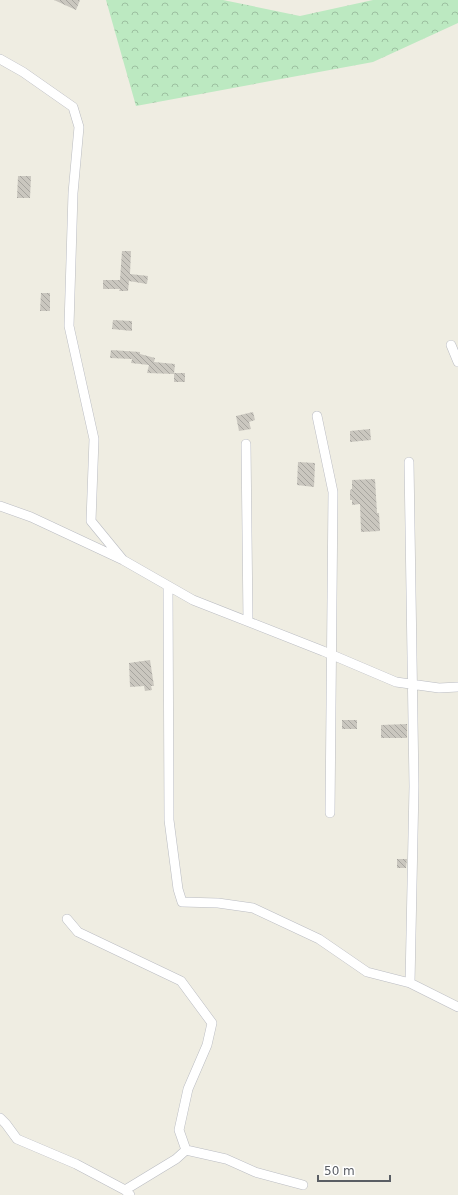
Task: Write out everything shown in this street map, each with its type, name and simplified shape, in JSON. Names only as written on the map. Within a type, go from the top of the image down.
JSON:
[{"type":"street","points":[[0,59],[23,72],[73,107],[79,127],[73,193],[69,326],[94,439],[91,521],[123,560]]},
{"type":"street","points":[[451,345],[458,362]]},
{"type":"street","points":[[317,416],[332,492],[330,813]]},
{"type":"street","points":[[246,444],[248,621]]},
{"type":"street","points":[[409,462],[414,786],[410,983]]},
{"type":"street","points":[[0,506],[31,517],[123,560],[193,600],[330,654],[396,682],[439,688],[458,687]]},
{"type":"street","points":[[168,586],[170,820],[178,889],[182,902],[218,903],[253,908],[320,939],[367,972],[410,983],[458,1008]]},
{"type":"street","points":[[67,919],[78,932],[181,982],[212,1023],[207,1045],[188,1089],[179,1130],[186,1150]]},
{"type":"street","points":[[0,1118],[17,1139],[76,1164],[127,1192],[176,1159],[186,1150]]},
{"type":"street","points":[[186,1150],[226,1159],[255,1172],[304,1185]]},
{"type":"green space","points":[[106,0],[223,0],[300,16],[373,0],[458,0],[458,23],[373,62],[136,106]]},
{"type":"building","points":[[54,0],[80,0],[76,10]]},
{"type":"building","points":[[18,176],[31,176],[30,198],[17,198]]},
{"type":"building","points":[[122,251],[131,251],[130,274],[148,276],[147,284],[129,281],[128,291],[119,291],[120,289],[103,289],[103,280],[120,280]]},
{"type":"building","points":[[41,293],[50,293],[50,311],[40,311]]},
{"type":"building","points":[[113,320],[132,321],[132,331],[112,329]]},
{"type":"building","points":[[111,350],[140,352],[140,354],[155,358],[154,362],[175,364],[174,374],[147,373],[149,365],[131,363],[132,359],[110,358]]},
{"type":"building","points":[[174,373],[185,373],[185,382],[174,382]]},
{"type":"building","points":[[253,412],[255,420],[249,422],[251,429],[239,431],[236,416]]},
{"type":"building","points":[[370,429],[371,440],[350,442],[350,431]]},
{"type":"building","points":[[298,462],[315,463],[314,487],[297,485]]},
{"type":"building","points":[[375,479],[377,513],[379,513],[380,531],[361,532],[360,504],[352,505],[352,500],[350,500],[352,480]]},
{"type":"building","points":[[150,660],[154,686],[151,686],[152,690],[145,691],[144,686],[130,687],[129,663]]},
{"type":"building","points":[[342,720],[357,720],[357,729],[342,729]]},
{"type":"building","points":[[407,724],[407,738],[381,738],[381,725]]},
{"type":"building","points":[[397,859],[407,859],[406,868],[397,868]]}]
